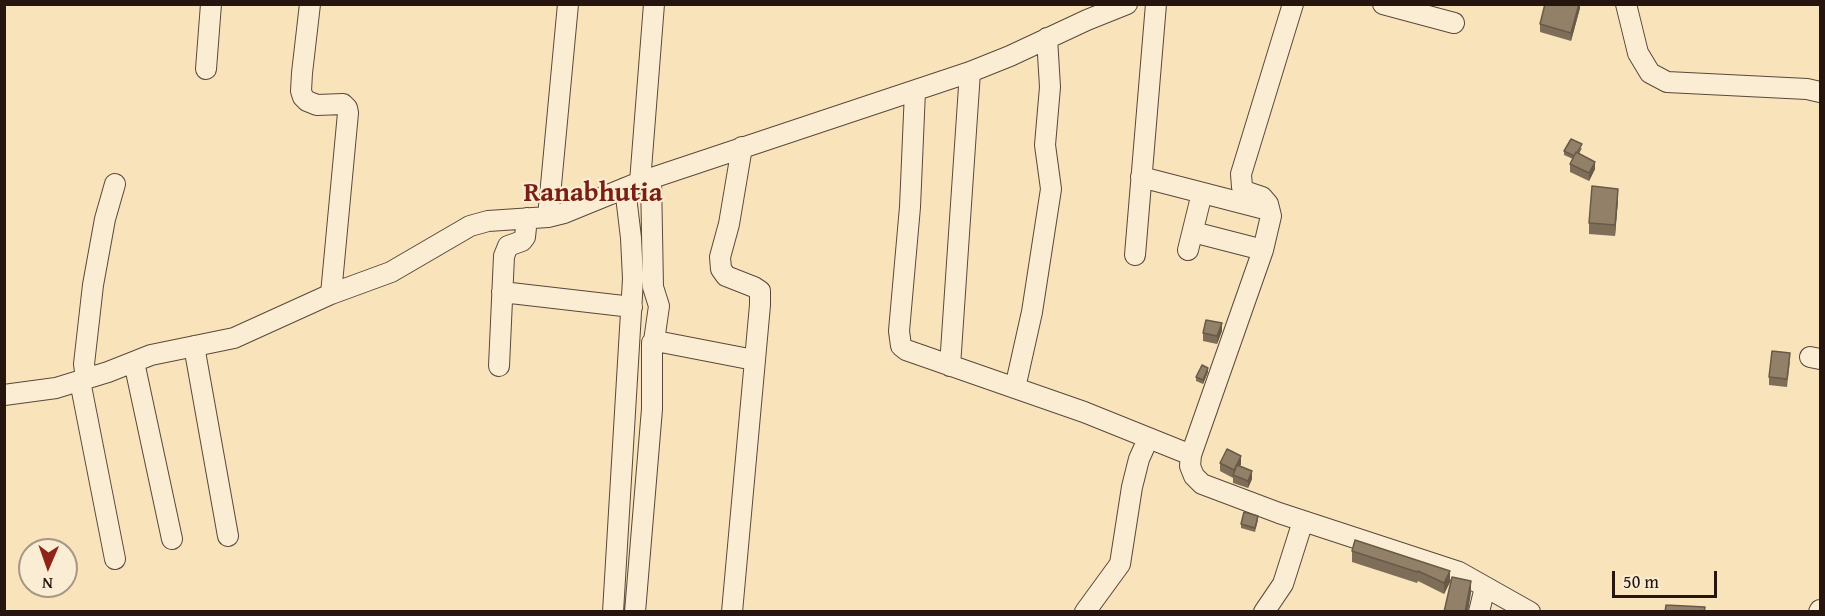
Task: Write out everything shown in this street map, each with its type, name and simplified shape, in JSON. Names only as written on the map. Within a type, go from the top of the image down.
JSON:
[{"type":"street","points":[[206,69],[211,4]]},
{"type":"street","points":[[310,4],[302,82],[303,97],[317,105],[343,104],[348,113],[331,294]]},
{"type":"street","points":[[548,217],[568,4]]},
{"type":"street","points":[[613,612],[632,307],[631,238],[639,183],[654,4]]},
{"type":"street","points":[[4,394],[56,388],[84,374],[134,362],[151,355],[234,338],[331,294],[391,272],[470,226],[488,221],[548,217],[564,213],[639,183],[742,147],[970,72],[1127,4]]},
{"type":"street","points":[[1135,255],[1156,4]]},
{"type":"street","points":[[1293,4],[1241,174],[1242,187],[1247,192],[1262,197],[1271,216],[1263,250],[1191,455],[1190,466],[1194,476],[1202,484],[1303,521],[1459,572],[1530,612]]},
{"type":"street","points":[[1383,4],[1454,22]]},
{"type":"street","points":[[1626,4],[1638,53],[1650,73],[1667,82],[1807,89],[1821,92]]},
{"type":"street","points":[[1015,388],[1032,312],[1051,189],[1045,146],[1050,87],[1047,38]]},
{"type":"street","points":[[950,366],[970,72]]},
{"type":"street","points":[[915,91],[910,207],[899,340],[906,350],[1084,412],[1191,455]]},
{"type":"street","points":[[732,612],[760,291],[726,276],[721,269],[720,257],[729,224],[742,147]]},
{"type":"street","points":[[1141,177],[1270,210]]},
{"type":"street","points":[[635,612],[653,401],[651,348],[659,306],[652,286],[639,183]]},
{"type":"street","points":[[115,184],[105,219],[89,306],[89,335],[84,374],[115,559]]},
{"type":"street","points":[[1202,193],[1191,241],[1263,250]]},
{"type":"street","points":[[499,366],[505,249],[522,241],[525,237],[527,218]]},
{"type":"street","points":[[502,292],[632,307]]},
{"type":"street","points":[[654,341],[754,360]]},
{"type":"street","points":[[194,346],[228,536]]},
{"type":"street","points":[[134,362],[172,539]]},
{"type":"street","points":[[1085,612],[1120,564],[1132,487],[1139,459],[1148,439]]},
{"type":"street","points":[[1264,612],[1282,584],[1303,521]]},
{"type":"street","points":[[1479,612],[1485,586]]},
{"type":"building","points":[[1545,4],[1579,4],[1571,33],[1540,24]]},
{"type":"building","points":[[1571,139],[1582,144],[1574,156],[1564,151]]},
{"type":"building","points":[[1576,152],[1595,162],[1589,173],[1570,164]]},
{"type":"building","points":[[1592,186],[1618,189],[1615,225],[1589,223]]},
{"type":"building","points":[[1206,320],[1222,323],[1217,336],[1203,333]]},
{"type":"building","points":[[1772,351],[1790,353],[1787,379],[1769,377]]},
{"type":"building","points":[[1202,365],[1208,368],[1203,380],[1196,377]]},
{"type":"building","points":[[1227,449],[1241,456],[1234,470],[1220,463]]},
{"type":"building","points":[[1237,465],[1252,471],[1248,481],[1233,475]]},
{"type":"building","points":[[1244,512],[1258,516],[1255,528],[1241,524]]},
{"type":"building","points":[[1355,540],[1450,571],[1444,583],[1418,571],[1352,551]]},
{"type":"building","points":[[1452,577],[1471,581],[1465,612],[1444,612]]},
{"type":"building","points":[[1666,605],[1705,607],[1704,612],[1665,612]]},
{"type":"district","name":"Ranabhutia","points":[[593,194]]}]
